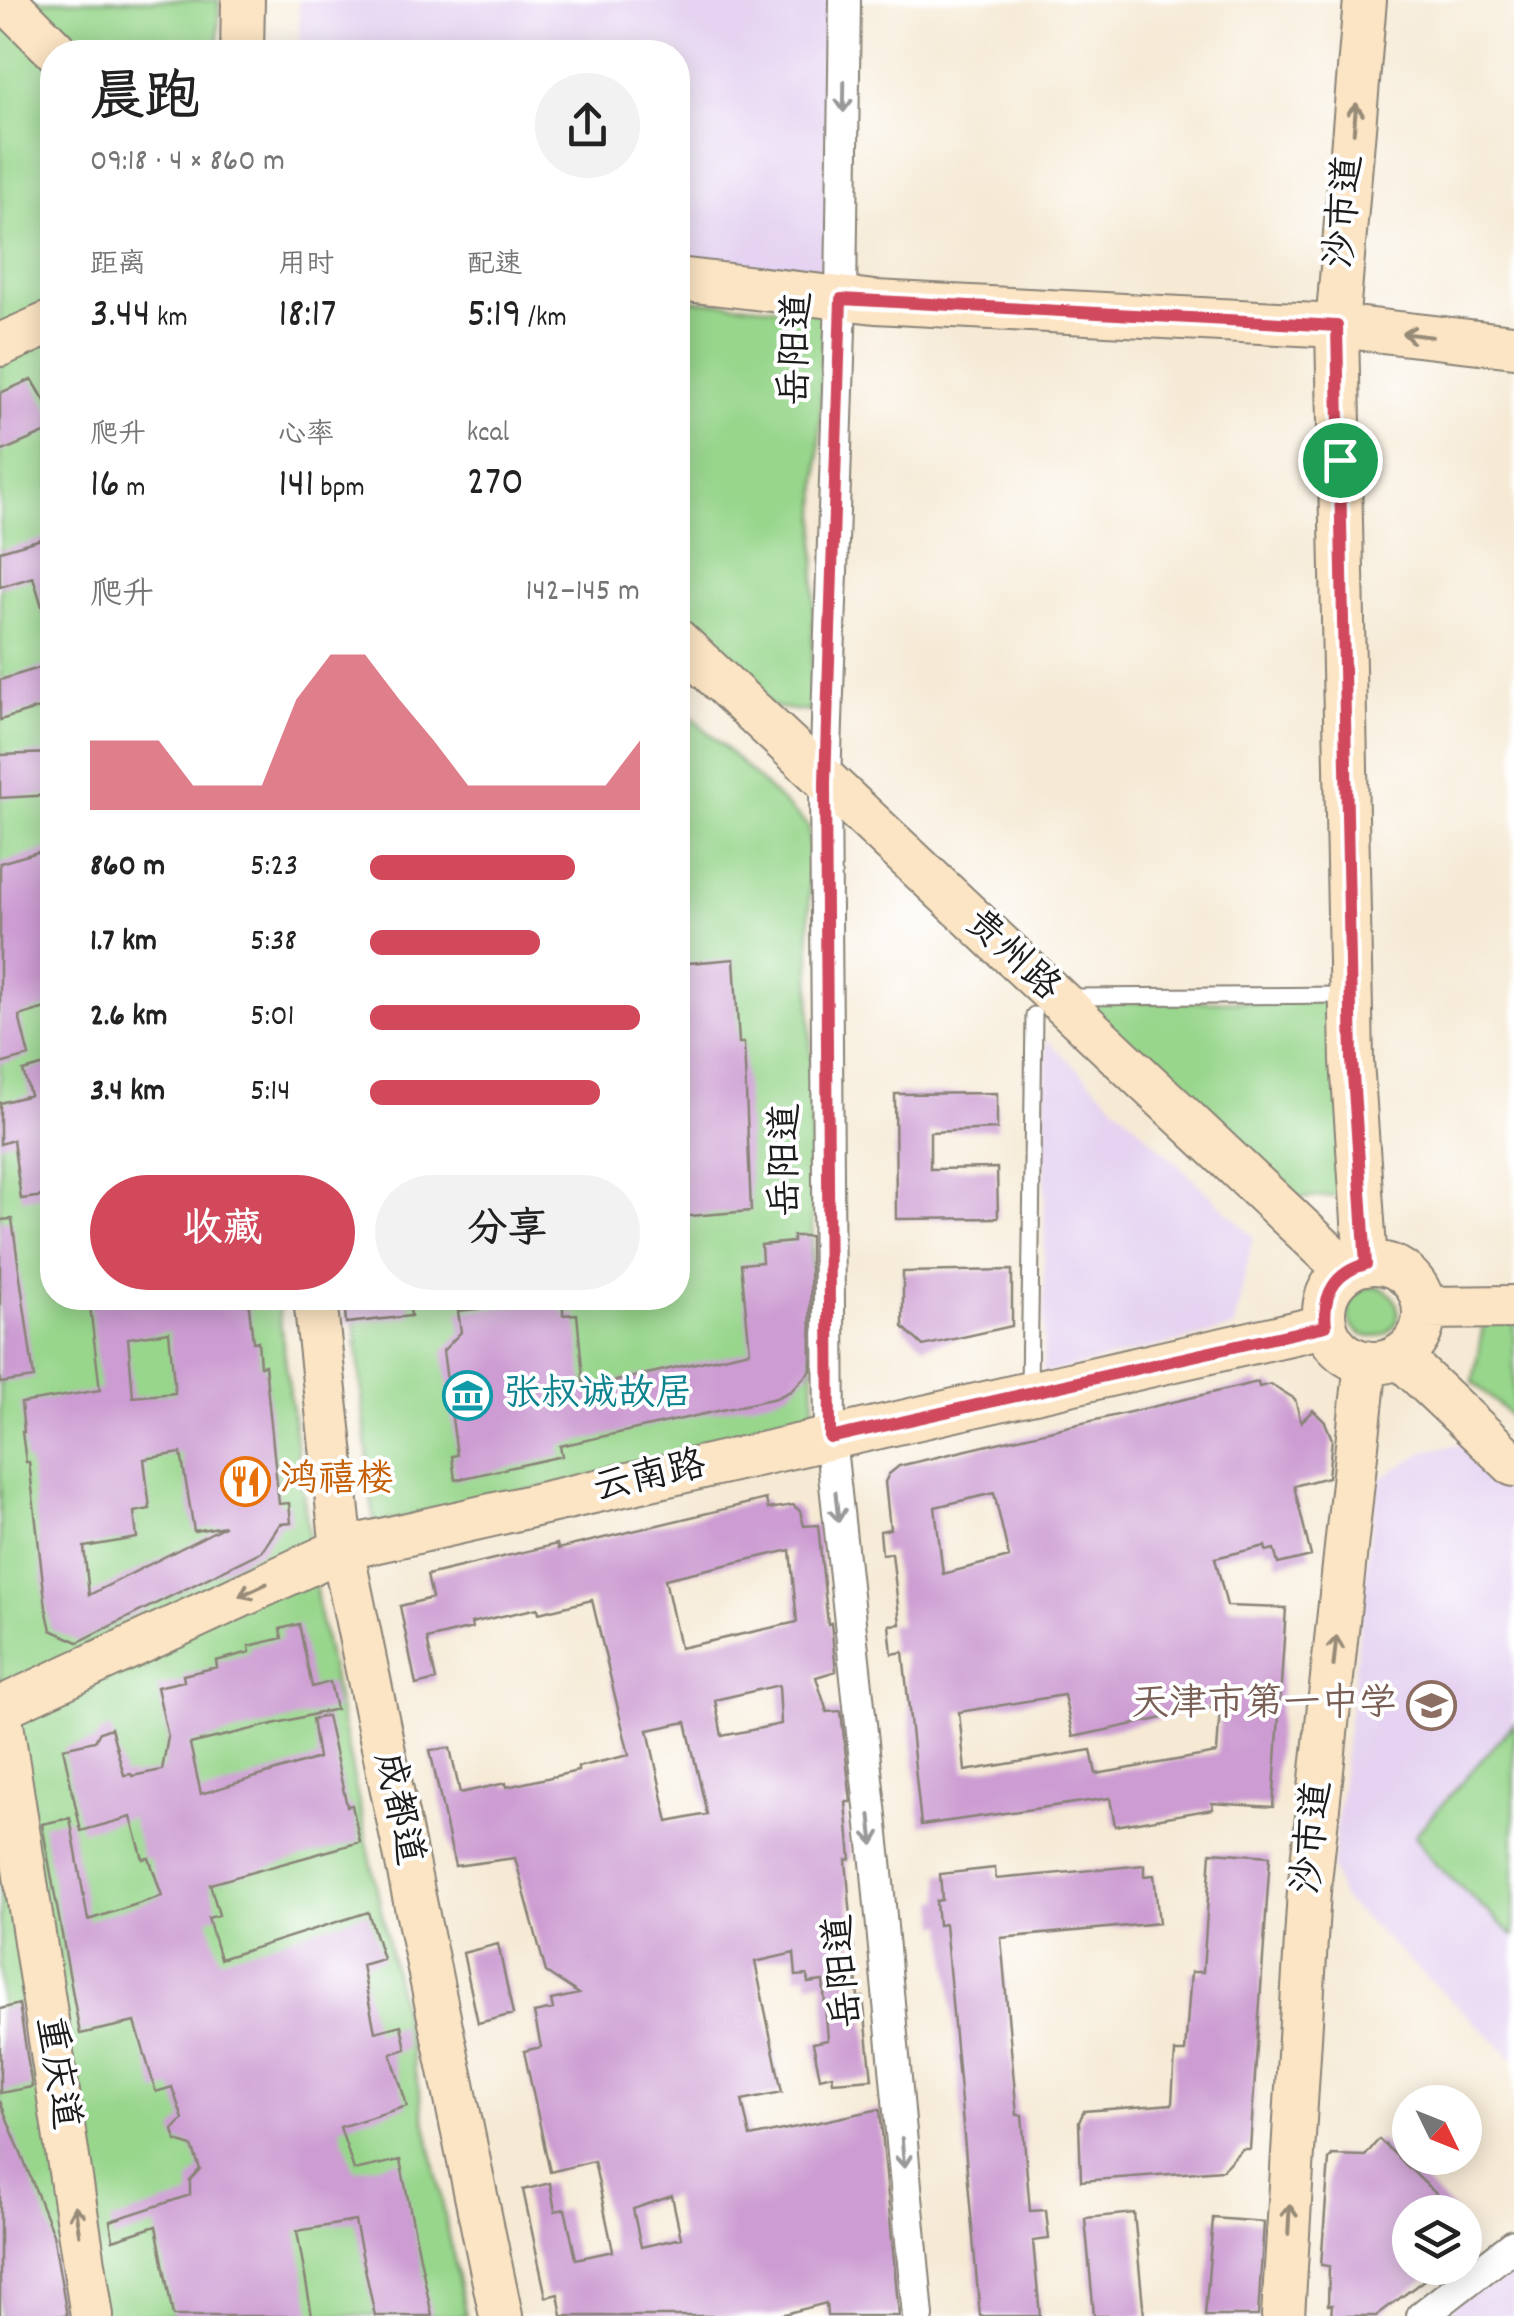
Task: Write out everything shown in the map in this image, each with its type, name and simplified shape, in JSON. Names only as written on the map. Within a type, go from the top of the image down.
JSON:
[{"type":"street","points":[[5,0],[46,40]]},
{"type":"street","points":[[242,40],[243,0]]},
{"type":"street","name":"岳阳道","points":[[845,0],[841,299],[825,802],[830,1438],[878,1881],[918,2316]]},
{"type":"street","name":"沙市道","points":[[1342,1287],[1351,995],[1337,326],[1365,0]]},
{"type":"street","points":[[0,34],[40,74]]},
{"type":"street","points":[[690,281],[841,299],[1337,326],[1514,346]]},
{"type":"street","points":[[0,345],[40,327]]},
{"type":"street","name":"贵州路","points":[[690,654],[825,802]]},
{"type":"street","name":"贵州路","points":[[690,691],[825,802],[1342,1287],[1340,1350],[1401,1342],[1514,1430]]},
{"type":"street","name":"贵州路","points":[[1342,1287],[1382,1264],[1398,1269],[1419,1293],[1401,1342]]},
{"type":"street","name":"云南路","points":[[0,1709],[342,1550],[1029,1393],[1342,1287]]},
{"type":"street","points":[[1401,1342],[1514,1306]]},
{"type":"street","name":"成都道","points":[[316,1310],[342,1550],[501,2316]]},
{"type":"street","name":"沙市道","points":[[1283,2316],[1308,1890],[1401,1342]]},
{"type":"street","name":"贵州路","points":[[1401,1342],[1514,1465]]},
{"type":"street","name":"重庆道","points":[[0,1709],[92,2316]]},
{"type":"street","points":[[1422,2316],[1514,2245]]},
{"type":"lane","points":[[1029,1393],[1045,1006],[1351,995]]},
{"type":"shaded area","points":[[299,0],[847,0],[828,276],[690,261],[690,40],[299,40]]},
{"type":"shaded area","points":[[1046,1039],[1253,1236],[1234,1328],[1043,1374]]},
{"type":"shaded area","name":"天津市第一中学","points":[[1472,1443],[1514,1480],[1514,2059],[1342,1898],[1332,1868],[1380,1478],[1428,1450]]},
{"type":"shaded area","points":[[1514,2258],[1514,2316],[1441,2316],[1482,2285]]},
{"type":"green space","points":[[0,0],[219,0],[218,40],[40,40],[40,1310],[279,1310],[319,1612],[466,2316],[0,2316]]},
{"type":"green space","points":[[690,300],[824,312],[810,712],[773,707],[690,627]]},
{"type":"green space","points":[[690,715],[809,827],[814,1428],[374,1525],[354,1310],[690,1310]]},
{"type":"green space","points":[[1342,1001],[1354,1195],[1286,1199],[1065,1002]]},
{"type":"green space","points":[[1373,1287],[1391,1294],[1398,1312],[1391,1330],[1373,1337],[1355,1330],[1348,1312],[1355,1294]]},
{"type":"green space","points":[[1485,1314],[1514,1314],[1514,1419],[1473,1382]]},
{"type":"green space","points":[[1514,1723],[1514,1936],[1433,1862],[1415,1835]]},
{"type":"building","points":[[32,379],[40,392],[40,435],[0,452],[0,393]]},
{"type":"building","points":[[40,539],[40,600],[33,577],[0,587],[0,551]]},
{"type":"building","points":[[40,668],[40,708],[0,720],[0,680]]},
{"type":"building","points":[[40,753],[40,796],[0,798],[0,755]]},
{"type":"building","points":[[40,851],[40,1010],[19,1016],[29,1056],[0,1064],[0,863]]},
{"type":"building","points":[[734,959],[739,1043],[744,1043],[751,1211],[690,1216],[690,963]]},
{"type":"building","points":[[40,1066],[40,1197],[21,1199],[13,1140],[0,1144],[0,1103],[30,1095],[23,1071]]},
{"type":"building","points":[[997,1093],[997,1129],[930,1132],[930,1169],[997,1168],[998,1218],[896,1219],[895,1094]]},
{"type":"building","points":[[12,1219],[34,1378],[0,1383],[0,1220]]},
{"type":"building","points":[[793,1236],[810,1236],[811,1370],[791,1391],[776,1398],[560,1446],[562,1456],[455,1480],[452,1456],[457,1455],[443,1351],[461,1332],[458,1311],[563,1310],[563,1315],[577,1314],[584,1388],[750,1351],[741,1264],[762,1262],[761,1245],[793,1242]]},
{"type":"building","points":[[1012,1270],[1012,1326],[923,1346],[903,1327],[903,1272]]},
{"type":"building","points":[[90,1310],[249,1310],[253,1342],[258,1341],[260,1366],[265,1365],[279,1504],[289,1503],[291,1523],[280,1524],[262,1551],[78,1642],[51,1630],[21,1403],[100,1390]],"holes":[[[169,1332],[175,1393],[133,1397],[128,1338]],[[181,1453],[194,1531],[225,1526],[89,1595],[84,1547],[137,1538],[134,1512],[150,1509],[144,1459]]]},
{"type":"building","points":[[345,1310],[410,1310],[411,1316],[346,1323]]},
{"type":"building","points":[[1258,1382],[1259,1387],[1271,1384],[1295,1399],[1301,1422],[1313,1410],[1325,1422],[1332,1439],[1328,1477],[1294,1486],[1311,1556],[1278,1564],[1274,1549],[1266,1551],[1265,1546],[1215,1558],[1227,1606],[1286,1608],[1273,1807],[1212,1803],[1213,1809],[1115,1826],[1110,1798],[921,1825],[903,1652],[892,1654],[889,1625],[900,1624],[892,1553],[882,1554],[880,1531],[890,1529],[885,1482],[899,1466]],"holes":[[[994,1493],[1009,1557],[943,1574],[935,1507]],[[1064,1695],[1073,1737],[1220,1706],[1217,1753],[1096,1774],[1091,1750],[965,1771],[959,1712]]]},
{"type":"building","points":[[766,1499],[768,1509],[793,1505],[800,1511],[804,1526],[818,1525],[836,1671],[816,1677],[827,1712],[841,1711],[851,1802],[846,1802],[851,1859],[846,1860],[858,1998],[863,1997],[872,2079],[833,2082],[832,2075],[820,2078],[813,2043],[828,2040],[823,1981],[808,1983],[807,1975],[796,1976],[794,1953],[755,1962],[782,2092],[742,2100],[750,2137],[880,2109],[899,2316],[827,2316],[826,2303],[777,2316],[562,2316],[558,2294],[546,2297],[523,2190],[550,2183],[555,2211],[565,2209],[576,2259],[613,2251],[594,2161],[550,2172],[524,2051],[541,2047],[534,2013],[553,2009],[551,2000],[579,1994],[546,1972],[515,1858],[455,1866],[430,1750],[450,1748],[460,1793],[506,1783],[507,1787],[629,1755],[592,1600],[471,1623],[472,1628],[427,1639],[436,1680],[416,1685],[400,1606],[432,1598],[427,1575],[557,1544],[558,1549]],"holes":[[[790,1550],[797,1622],[680,1648],[665,1579]],[[779,1685],[781,1724],[722,1736],[715,1700]],[[686,1722],[707,1814],[668,1822],[648,1730]],[[672,2196],[681,2238],[641,2247],[633,2209]]]},
{"type":"building","points":[[299,1624],[312,1687],[330,1682],[336,1709],[190,1744],[201,1794],[318,1758],[312,1719],[327,1716],[347,1806],[352,1805],[360,1842],[210,1884],[219,1915],[208,1918],[220,1959],[368,1912],[383,1959],[362,1965],[375,2032],[401,2025],[406,2049],[391,2054],[407,2106],[340,2127],[354,2170],[400,2160],[432,2316],[375,2316],[355,2221],[297,2231],[312,2316],[173,2316],[156,2226],[113,2240],[110,2221],[190,2195],[190,2180],[200,2169],[192,2146],[176,2141],[173,2130],[183,2119],[172,2087],[156,2092],[135,2022],[80,2034],[42,1824],[70,1818],[88,1920],[162,1896],[149,1858],[143,1859],[131,1817],[81,1831],[63,1748],[95,1741],[100,1732],[111,1728],[124,1775],[162,1770],[168,1737],[157,1687],[184,1681],[183,1675],[217,1667],[216,1661],[250,1652],[249,1646],[282,1638],[280,1629]]},
{"type":"building","points":[[1211,1852],[1270,1856],[1250,2149],[1242,2149],[1222,2170],[1081,2181],[1079,2122],[1084,2111],[1172,2104],[1175,2052],[1185,2052],[1191,1972],[1203,1972]]},
{"type":"building","points":[[1144,1865],[1144,1876],[1154,1875],[1159,1923],[1001,1938],[1030,2211],[1046,2210],[1049,2239],[1033,2241],[1040,2316],[980,2316],[945,1924],[938,1925],[936,1901],[942,1900],[940,1874],[995,1868],[996,1879]]},
{"type":"building","points":[[498,1944],[513,2014],[478,2023],[463,1953]]},
{"type":"building","points":[[19,2004],[32,2087],[0,2093],[0,2009]]},
{"type":"building","points":[[0,2101],[53,2234],[67,2316],[0,2316]]},
{"type":"building","points":[[1379,2139],[1392,2151],[1392,2175],[1416,2175],[1437,2195],[1392,2195],[1392,2285],[1417,2285],[1376,2316],[1331,2316],[1329,2266],[1321,2265],[1329,2160],[1332,2155],[1365,2156]]},
{"type":"building","points":[[1134,2213],[1144,2316],[1094,2316],[1085,2218]]},
{"type":"building","points":[[1213,2218],[1264,2222],[1258,2316],[1205,2316]]},
{"type":"place","name":"张叔诚故居","points":[[468,1396]]},
{"type":"place","name":"鸿禧楼","points":[[245,1482]]},
{"type":"place","name":"天津市第一中学","points":[[1432,1706]]},
{"type":"route","points":[[841,299],[1337,326],[1340,460],[1352,1060],[1366,1264],[1347,1271],[1330,1289],[1324,1313],[1326,1326],[830,1438],[825,783],[841,299]]}]
